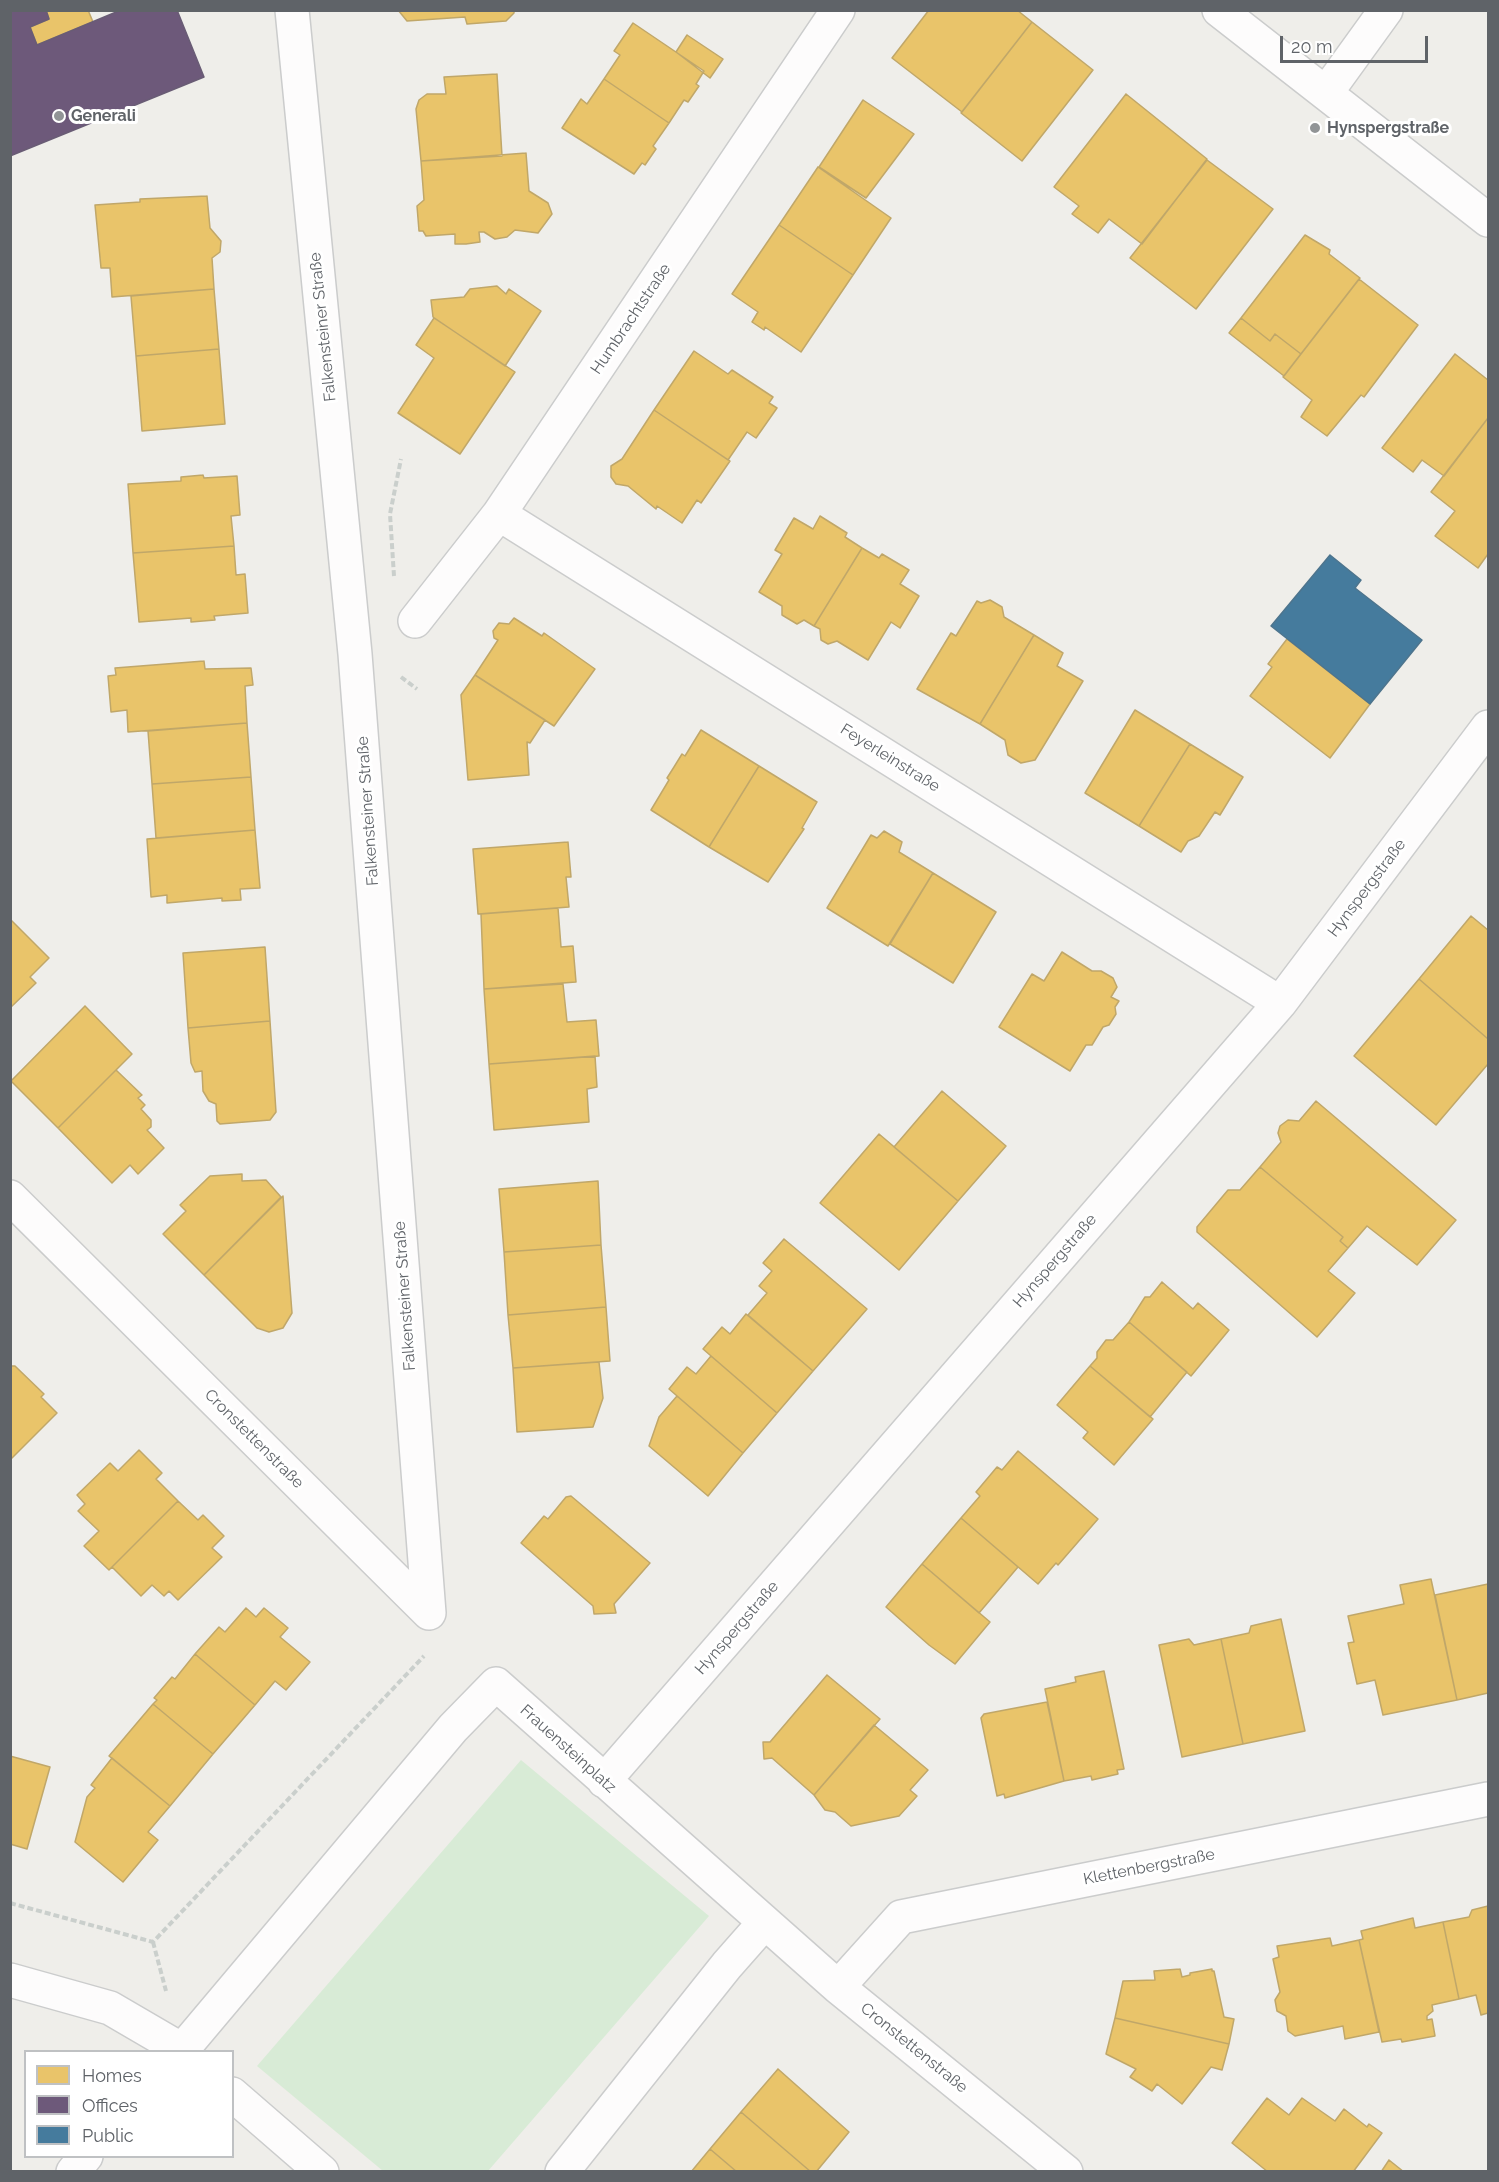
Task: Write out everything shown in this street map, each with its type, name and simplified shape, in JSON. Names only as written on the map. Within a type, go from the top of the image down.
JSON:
[{"type":"street","name":"Falkensteiner Straße","points":[[292,10],[356,654],[438,1622]]},
{"type":"street","name":"Humbrachtstraße","points":[[415,621],[499,514],[838,10]]},
{"type":"street","points":[[1219,10],[1488,220]]},
{"type":"street","points":[[1326,93],[1386,10]]},
{"type":"street","name":"Feyerleinstraße","points":[[499,514],[1280,1003]]},
{"type":"street","name":"Hynspergstraße","points":[[604,1781],[1280,1003],[1488,727]]},
{"type":"street","name":"Cronstettenstraße","points":[[10,1197],[438,1622]]},
{"type":"street","name":"Frauensteinplatz","points":[[183,2050],[453,1728],[496,1684],[764,1923]]},
{"type":"street","name":"Klettenbergstraße","points":[[838,1987],[901,1917],[1488,1798]]},
{"type":"street","name":"Cronstettenstraße","points":[[764,1923],[838,1987],[1066,2172]]},
{"type":"street","points":[[562,2172],[727,1965],[764,1923]]},
{"type":"street","points":[[10,1980],[110,2008],[180,2050]]},
{"type":"street","points":[[234,2096],[322,2172]]},
{"type":"street","points":[[73,2172],[85,2158]]},
{"type":"path","points":[[10,1903],[153,1942],[438,1622]]},
{"type":"green space","points":[[521,1760],[709,1916],[488,2171],[383,2171],[257,2066]]},
{"type":"building: Homes","points":[[46,10],[88,10],[93,22],[37,45],[30,27],[49,19]]},
{"type":"building: Homes","points":[[398,10],[514,10],[514,13],[506,21],[467,24],[465,17],[407,21]]},
{"type":"building: Homes","points":[[929,10],[1017,10],[1032,22],[962,112],[892,58]]},
{"type":"building: Homes","points":[[1032,22],[1093,70],[1022,161],[961,113]]},
{"type":"building: Homes","points":[[633,23],[704,71],[696,84],[699,86],[688,102],[684,100],[669,123],[604,79],[620,55],[614,51]]},
{"type":"building: Homes","points":[[687,35],[723,59],[710,78],[676,52]]},
{"type":"building: Homes","points":[[497,74],[502,156],[421,161],[416,109],[419,100],[427,94],[446,94],[444,77]]},
{"type":"building: Homes","points":[[604,79],[669,123],[653,146],[656,149],[645,165],[642,163],[634,174],[562,128],[581,99],[587,104]]},
{"type":"building: Homes","points":[[1126,94],[1207,159],[1142,244],[1109,219],[1098,233],[1072,214],[1079,206],[1054,187]]},
{"type":"building: Homes","points":[[863,100],[914,134],[866,198],[819,167]]},
{"type":"building: Homes","points":[[526,153],[529,191],[548,203],[552,214],[538,233],[515,230],[507,237],[495,239],[484,232],[479,232],[480,242],[455,244],[455,234],[426,236],[423,231],[419,231],[417,206],[424,200],[421,161]]},
{"type":"building: Homes","points":[[1207,160],[1273,209],[1196,309],[1130,258]]},
{"type":"building: Homes","points":[[818,167],[891,218],[853,275],[779,225]]},
{"type":"building: Homes","points":[[207,196],[210,228],[221,241],[220,252],[212,258],[214,289],[112,297],[110,268],[101,268],[95,205],[140,202],[140,199]]},
{"type":"building: Homes","points":[[779,225],[853,275],[801,352],[765,327],[764,330],[752,322],[758,312],[732,294]]},
{"type":"building: Homes","points":[[1305,235],[1330,250],[1329,254],[1360,278],[1301,354],[1275,334],[1270,341],[1241,318]]},
{"type":"building: Homes","points":[[1359,279],[1418,325],[1364,397],[1361,395],[1327,436],[1301,417],[1312,400],[1283,377]]},
{"type":"building: Homes","points":[[497,286],[506,294],[509,289],[541,311],[505,366],[433,317],[431,300],[464,297],[470,289]]},
{"type":"building: Homes","points":[[214,289],[219,349],[136,356],[131,296]]},
{"type":"building: Homes","points":[[434,318],[515,372],[460,454],[398,413],[434,358],[416,345]]},
{"type":"building: Homes","points":[[1241,318],[1270,341],[1275,334],[1301,354],[1284,376],[1229,333]]},
{"type":"building: Homes","points":[[219,349],[225,424],[142,431],[136,356]]},
{"type":"building: Homes","points":[[694,351],[728,374],[732,370],[773,397],[769,403],[777,408],[756,438],[747,432],[728,460],[654,410]]},
{"type":"building: Homes","points":[[1455,354],[1488,380],[1488,418],[1444,476],[1422,460],[1413,472],[1382,448]]},
{"type":"building: Homes","points":[[654,410],[730,461],[701,503],[697,500],[682,523],[657,506],[656,509],[628,486],[616,484],[611,477],[611,466],[622,459]]},
{"type":"building: Homes","points":[[1488,418],[1488,554],[1478,568],[1435,536],[1455,511],[1431,492]]},
{"type":"building: Homes","points":[[203,475],[204,478],[237,476],[240,515],[231,516],[234,546],[133,553],[128,484],[181,481],[181,477]]},
{"type":"building: Homes","points":[[820,516],[847,533],[845,537],[862,548],[814,626],[804,620],[797,624],[782,615],[782,606],[759,592],[782,554],[775,550],[794,518],[813,529]]},
{"type":"building: Homes","points":[[234,546],[236,575],[245,574],[248,613],[214,616],[215,620],[191,622],[191,618],[139,622],[133,553]]},
{"type":"building: Homes","points":[[862,548],[879,558],[882,554],[909,570],[900,584],[919,596],[900,628],[891,622],[868,660],[837,641],[828,644],[821,640],[820,629],[814,626]]},
{"type":"building: Homes","points":[[990,600],[1002,607],[1004,617],[1034,635],[980,724],[917,689],[951,633],[956,636],[977,601],[981,603]]},
{"type":"building: Homes","points":[[514,618],[542,636],[544,633],[595,669],[554,726],[475,675],[498,640],[494,638],[493,631],[499,623],[509,624]]},
{"type":"building: Homes","points":[[1034,635],[1063,653],[1057,666],[1083,681],[1035,760],[1021,763],[1008,755],[1005,740],[980,724]]},
{"type":"building: Homes","points":[[1287,639],[1370,704],[1330,758],[1250,696],[1272,667],[1268,664]]},
{"type":"building: Homes","points":[[204,661],[205,669],[251,668],[253,685],[245,686],[247,723],[128,732],[127,710],[111,712],[108,676],[116,675],[115,668]]},
{"type":"building: Homes","points":[[475,675],[545,720],[530,743],[527,742],[529,775],[468,780],[461,695]]},
{"type":"building: Homes","points":[[1135,710],[1190,744],[1139,826],[1085,793]]},
{"type":"building: Homes","points":[[247,723],[251,777],[152,784],[148,731]]},
{"type":"building: Homes","points":[[701,730],[759,766],[709,847],[651,810],[682,754],[685,756]]},
{"type":"building: Homes","points":[[1190,744],[1243,777],[1220,815],[1215,812],[1199,836],[1188,841],[1181,852],[1139,826]]},
{"type":"building: Homes","points":[[759,766],[817,802],[802,828],[804,829],[768,882],[709,847]]},
{"type":"building: Homes","points":[[251,777],[255,830],[156,838],[152,784]]},
{"type":"building: Homes","points":[[255,830],[260,888],[240,889],[241,900],[222,901],[222,898],[167,903],[167,895],[151,897],[147,839]]},
{"type":"building: Homes","points":[[884,831],[902,842],[899,852],[933,873],[888,946],[827,908],[871,835],[877,838]]},
{"type":"building: Homes","points":[[568,842],[571,877],[566,877],[569,907],[478,914],[473,849]]},
{"type":"building: Homes","points":[[933,873],[996,912],[953,983],[890,944]]},
{"type":"building: Homes","points":[[558,908],[561,947],[573,946],[576,982],[484,989],[481,914]]},
{"type":"building: Homes","points":[[1471,916],[1488,930],[1488,1039],[1419,979]]},
{"type":"building: Homes","points":[[10,919],[49,958],[30,977],[36,983],[10,1008]]},
{"type":"building: Homes","points":[[265,947],[270,1021],[188,1028],[183,953]]},
{"type":"building: Homes","points":[[1062,952],[1092,971],[1101,971],[1113,978],[1117,987],[1111,997],[1119,1001],[1115,1007],[1116,1014],[1109,1025],[1103,1027],[1092,1045],[1086,1045],[1070,1071],[999,1027],[1032,974],[1044,981]]},
{"type":"building: Homes","points":[[1419,979],[1488,1039],[1488,1064],[1436,1125],[1354,1056]]},
{"type":"building: Homes","points":[[563,984],[567,1022],[596,1020],[599,1056],[489,1064],[484,989]]},
{"type":"building: Homes","points":[[85,1006],[132,1054],[58,1128],[11,1081]]},
{"type":"building: Homes","points":[[270,1021],[276,1112],[270,1120],[220,1124],[217,1121],[216,1104],[209,1101],[203,1091],[202,1071],[195,1072],[191,1063],[188,1028]]},
{"type":"building: Homes","points":[[595,1056],[597,1087],[587,1089],[589,1122],[494,1130],[489,1064]]},
{"type":"building: Homes","points":[[116,1070],[142,1095],[138,1098],[145,1105],[141,1109],[151,1120],[151,1127],[147,1130],[164,1148],[138,1174],[130,1165],[112,1183],[58,1128]]},
{"type":"building: Homes","points":[[942,1091],[1006,1146],[958,1201],[894,1147]]},
{"type":"building: Homes","points":[[1316,1101],[1456,1220],[1417,1265],[1367,1226],[1348,1248],[1340,1241],[1343,1237],[1260,1167],[1281,1142],[1278,1133],[1280,1126],[1288,1120],[1299,1121]]},
{"type":"building: Homes","points":[[879,1134],[958,1201],[899,1270],[820,1203]]},
{"type":"building: Homes","points":[[1260,1167],[1343,1237],[1340,1241],[1348,1248],[1328,1271],[1355,1293],[1317,1337],[1197,1232],[1197,1227],[1228,1190],[1240,1190]]},
{"type":"building: Homes","points":[[242,1174],[242,1181],[266,1180],[281,1197],[204,1275],[163,1234],[186,1211],[180,1205],[210,1176]]},
{"type":"building: Homes","points":[[598,1181],[601,1245],[504,1252],[499,1189]]},
{"type":"building: Homes","points":[[283,1196],[292,1313],[283,1328],[269,1332],[257,1328],[204,1275]]},
{"type":"building: Homes","points":[[784,1239],[867,1309],[813,1371],[748,1315],[767,1293],[759,1286],[772,1271],[763,1263]]},
{"type":"building: Homes","points":[[601,1245],[606,1307],[508,1315],[504,1252]]},
{"type":"building: Homes","points":[[1162,1282],[1193,1309],[1198,1303],[1229,1330],[1191,1376],[1129,1322],[1145,1297],[1150,1297]]},
{"type":"building: Homes","points":[[606,1307],[610,1361],[513,1368],[508,1315]]},
{"type":"building: Homes","points":[[746,1314],[813,1371],[777,1413],[703,1349],[722,1327],[730,1334]]},
{"type":"building: Homes","points":[[1129,1322],[1187,1372],[1150,1417],[1090,1366],[1106,1340],[1113,1340]]},
{"type":"building: Homes","points":[[711,1356],[777,1413],[743,1453],[669,1389],[687,1367],[696,1374]]},
{"type":"building: Homes","points":[[599,1362],[603,1398],[593,1427],[517,1432],[513,1368]]},
{"type":"building: Homes","points":[[10,1366],[15,1366],[44,1394],[41,1397],[57,1413],[10,1460]]},
{"type":"building: Homes","points":[[1090,1366],[1153,1419],[1114,1465],[1083,1438],[1088,1432],[1057,1405]]},
{"type":"building: Homes","points":[[677,1396],[743,1453],[708,1496],[649,1446],[659,1417]]},
{"type":"building: Homes","points":[[139,1450],[162,1473],[156,1479],[178,1501],[109,1570],[84,1546],[99,1531],[78,1511],[85,1504],[77,1495],[110,1463],[118,1471]]},
{"type":"building: Homes","points":[[1018,1451],[1098,1519],[1058,1565],[1056,1563],[1038,1584],[961,1518],[980,1496],[976,1492],[997,1467],[1002,1470]]},
{"type":"building: Homes","points":[[571,1496],[650,1563],[614,1604],[616,1613],[594,1614],[593,1606],[521,1543],[544,1516],[548,1519],[566,1497]]},
{"type":"building: Homes","points":[[178,1501],[198,1520],[203,1515],[224,1536],[212,1548],[222,1557],[178,1600],[169,1591],[164,1596],[152,1585],[141,1596],[112,1567]]},
{"type":"building: Homes","points":[[961,1518],[1018,1567],[979,1613],[922,1564]]},
{"type":"building: Homes","points":[[922,1564],[990,1622],[955,1664],[929,1645],[886,1607]]},
{"type":"building: Homes","points":[[1431,1579],[1457,1700],[1383,1715],[1375,1680],[1357,1684],[1348,1643],[1354,1642],[1348,1616],[1404,1604],[1400,1585]]},
{"type":"building: Homes","points":[[1488,1584],[1488,1693],[1457,1700],[1435,1595]]},
{"type":"building: Homes","points":[[246,1608],[256,1617],[264,1608],[288,1628],[280,1637],[310,1662],[286,1690],[275,1681],[255,1705],[195,1654],[219,1627],[225,1632]]},
{"type":"building: Homes","points":[[1281,1619],[1305,1731],[1243,1744],[1221,1639],[1249,1633],[1251,1626]]},
{"type":"building: Homes","points":[[1189,1639],[1194,1645],[1221,1639],[1243,1744],[1182,1757],[1159,1645]]},
{"type":"building: Homes","points":[[195,1654],[255,1705],[213,1754],[153,1704],[157,1700],[154,1698],[172,1677],[175,1679]]},
{"type":"building: Homes","points":[[1104,1671],[1124,1769],[1117,1770],[1118,1774],[1092,1780],[1091,1776],[1064,1781],[1045,1689],[1076,1682],[1075,1677]]},
{"type":"building: Homes","points":[[827,1675],[880,1719],[814,1795],[772,1758],[764,1759],[763,1742],[770,1742]]},
{"type":"building: Homes","points":[[1047,1702],[1064,1781],[1005,1798],[1004,1794],[997,1796],[981,1718],[984,1714]]},
{"type":"building: Homes","points":[[153,1704],[213,1754],[170,1806],[109,1756]]},
{"type":"building: Homes","points":[[874,1725],[928,1770],[910,1790],[917,1796],[899,1816],[851,1826],[835,1812],[825,1810],[814,1795]]},
{"type":"building: Homes","points":[[10,1756],[50,1767],[27,1849],[10,1844]]},
{"type":"building: Homes","points":[[112,1758],[170,1806],[148,1832],[158,1840],[123,1882],[75,1842],[87,1797],[95,1788],[91,1785]]},
{"type":"building: Homes","points":[[1488,1906],[1488,2013],[1481,2015],[1476,1995],[1459,1999],[1443,1922],[1469,1917],[1472,1910]]},
{"type":"building: Homes","points":[[1413,1918],[1415,1928],[1443,1922],[1459,1999],[1432,2005],[1433,2011],[1427,2016],[1427,2020],[1432,2019],[1435,2036],[1402,2042],[1401,2039],[1382,2042],[1359,1940],[1363,1939],[1361,1931]]},
{"type":"building: Homes","points":[[1330,1938],[1332,1946],[1359,1940],[1379,2032],[1345,2039],[1343,2026],[1295,2036],[1288,2031],[1286,2016],[1277,2011],[1275,2000],[1280,1992],[1273,1959],[1279,1957],[1277,1946]]},
{"type":"building: Homes","points":[[1180,1969],[1182,1977],[1190,1973],[1212,1969],[1214,1971],[1224,2017],[1234,2019],[1229,2044],[1115,2018],[1123,1981],[1155,1980],[1154,1971]]},
{"type":"building: Homes","points":[[1115,2018],[1229,2044],[1222,2070],[1211,2067],[1182,2104],[1157,2084],[1152,2091],[1130,2077],[1136,2069],[1106,2054]]},
{"type":"building: Homes","points":[[778,2069],[849,2132],[816,2172],[811,2172],[741,2112]]},
{"type":"building: Homes","points":[[1267,2098],[1289,2115],[1302,2098],[1335,2121],[1344,2109],[1367,2127],[1369,2124],[1382,2133],[1353,2172],[1268,2172],[1232,2143]]},
{"type":"building: Homes","points":[[741,2112],[811,2172],[737,2172],[710,2149]]},
{"type":"building: Homes","points":[[710,2149],[737,2172],[691,2172]]},
{"type":"building: Homes","points":[[1389,2160],[1404,2172],[1381,2172]]},
{"type":"building: Offices","name":"Generali","points":[[10,10],[46,10],[49,19],[30,27],[37,45],[121,10],[177,10],[204,77],[10,156]]},
{"type":"building: Public","points":[[1330,555],[1361,580],[1355,588],[1422,640],[1370,704],[1271,626]]},
{"type":"place","name":"Generali","points":[[59,116]]},
{"type":"place","name":"Hynspergstraße","points":[[1315,128]]}]
